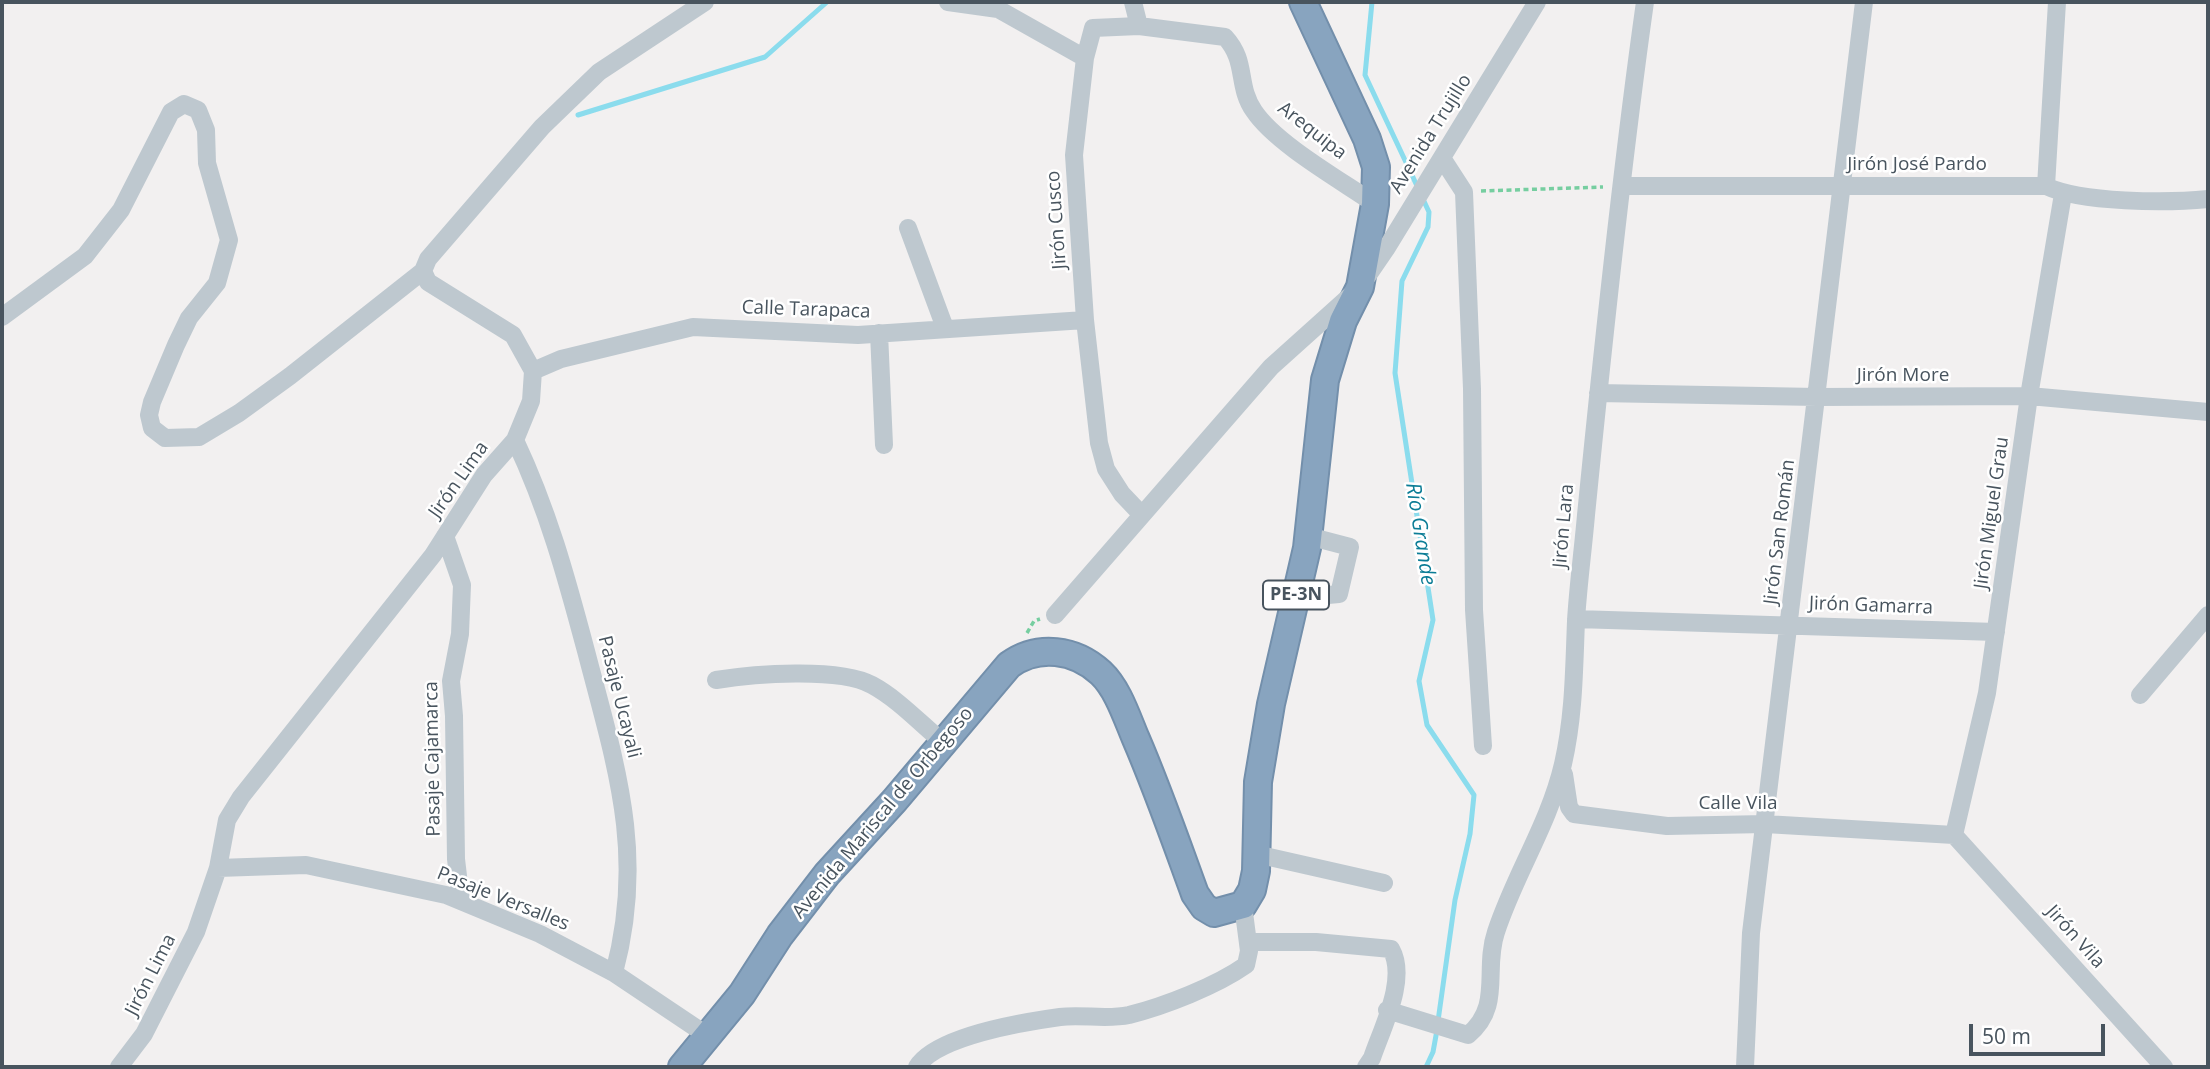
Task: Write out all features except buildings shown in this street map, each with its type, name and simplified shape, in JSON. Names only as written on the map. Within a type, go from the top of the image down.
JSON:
[{"type":"highway","points":[[1303,2],[1367,139],[1376,167],[1375,204],[1360,287]]},
{"type":"highway","name":"PE-3N","points":[[1243,905],[1252,890],[1258,782],[1271,704],[1308,536],[1325,380],[1343,321],[1360,287]]},
{"type":"highway","name":"Avenida Mariscal de Orbegoso","points":[[682,1067],[742,994],[780,935],[827,874],[944,743],[1009,665],[1021,656],[1052,651],[1068,653],[1084,660],[1103,674],[1123,706],[1195,894],[1204,907],[1214,913],[1243,905]]},
{"type":"street","points":[[2,317],[85,256],[121,210],[171,111],[184,104],[198,110],[206,130],[207,163],[229,240],[217,283],[189,318],[152,402],[149,415],[152,428],[165,438],[199,437],[239,413],[350,331],[423,271],[428,259],[542,127],[599,72],[705,2]]},
{"type":"street","points":[[948,2],[998,9],[1085,58]]},
{"type":"street","points":[[1133,2],[1139,26]]},
{"type":"street","name":"Avenida Trujillo","points":[[1055,615],[1271,367],[1360,287],[1537,2]]},
{"type":"street","name":"Jirón Lara","points":[[1394,1013],[1468,1035],[1482,1023],[1490,1005],[1490,960],[1496,932],[1539,838],[1562,765],[1573,715],[1576,619],[1598,393],[1628,123],[1645,2]]},
{"type":"street","name":"Jirón San Román","points":[[1745,1067],[1751,933],[1864,2]]},
{"type":"street","points":[[2046,186],[2057,2]]},
{"type":"street","name":"Arequipa","points":[[1085,58],[1090,33],[1097,26],[1139,26],[1226,37],[1240,59],[1242,88],[1254,112],[1280,137],[1375,204]]},
{"type":"street","name":"Jirón Cusco","points":[[1085,58],[1074,155],[1085,320],[1099,443],[1106,469],[1122,494],[1142,515]]},
{"type":"street","points":[[1440,162],[1464,192],[1473,402],[1474,610],[1483,746]]},
{"type":"street","name":"Jirón José Pardo","points":[[1623,186],[2046,186],[2063,194],[2105,198],[2208,199]]},
{"type":"street","name":"Jirón Miguel Grau","points":[[1954,835],[1987,693],[2029,396],[2063,194]]},
{"type":"street","points":[[908,228],[945,328]]},
{"type":"street","points":[[423,271],[428,282],[513,335],[533,371]]},
{"type":"street","name":"Calle Tarapaca","points":[[533,371],[561,359],[693,327],[858,335],[1085,320]]},
{"type":"street","points":[[879,334],[884,445]]},
{"type":"street","name":"Jirón Lima","points":[[119,1067],[144,1034],[196,932],[218,867],[227,820],[268,760],[363,646],[445,536],[484,475],[515,440],[531,401],[533,371]]},
{"type":"street","name":"Jirón More","points":[[1598,393],[1817,397],[2029,396],[2208,412]]},
{"type":"street","name":"Pasaje Ucayali","points":[[515,440],[545,508],[563,560],[607,723],[626,817],[630,858],[625,932],[614,973]]},
{"type":"street","name":"Pasaje Cajamarca","points":[[445,536],[462,584],[460,634],[450,681],[454,716],[456,859],[461,901]]},
{"type":"street","points":[[1295,598],[1339,594],[1350,547],[1308,536]]},
{"type":"street","points":[[2140,695],[2208,615]]},
{"type":"street","name":"Jirón Gamarra","points":[[1576,619],[1789,623],[1996,632]]},
{"type":"street","points":[[716,680],[776,674],[851,677],[881,691],[944,743]]},
{"type":"street","name":"Calle Vila","points":[[1562,765],[1569,807],[1574,814],[1667,826],[1765,824],[1954,835]]},
{"type":"street","name":"Jirón Vila","points":[[1954,835],[2164,1067]]},
{"type":"street","points":[[1256,854],[1384,883]]},
{"type":"street","name":"Pasaje Versalles","points":[[218,867],[306,865],[417,887],[461,901],[540,934],[614,973],[708,1036]]},
{"type":"street","points":[[916,1067],[939,1047],[980,1034],[1060,1017],[1128,1015],[1230,977],[1247,965],[1248,942],[1243,905]]},
{"type":"street","points":[[1248,942],[1316,942],[1391,949],[1396,959],[1397,975],[1394,1013],[1366,1067]]},
{"type":"path","points":[[1464,192],[1623,186]]},
{"type":"waterway","points":[[578,115],[765,57],[827,2]]},
{"type":"waterway","name":"Río Grande","points":[[1372,2],[1365,75],[1418,188]]},
{"type":"waterway","name":"Río Grande","points":[[1422,197],[1429,212],[1428,227],[1402,281],[1395,373],[1433,620],[1419,681],[1427,725],[1474,795],[1470,834],[1455,900],[1438,1021]]},
{"type":"waterway","name":"Río Grande","points":[[1426,1067],[1433,1052],[1437,1030]]}]
